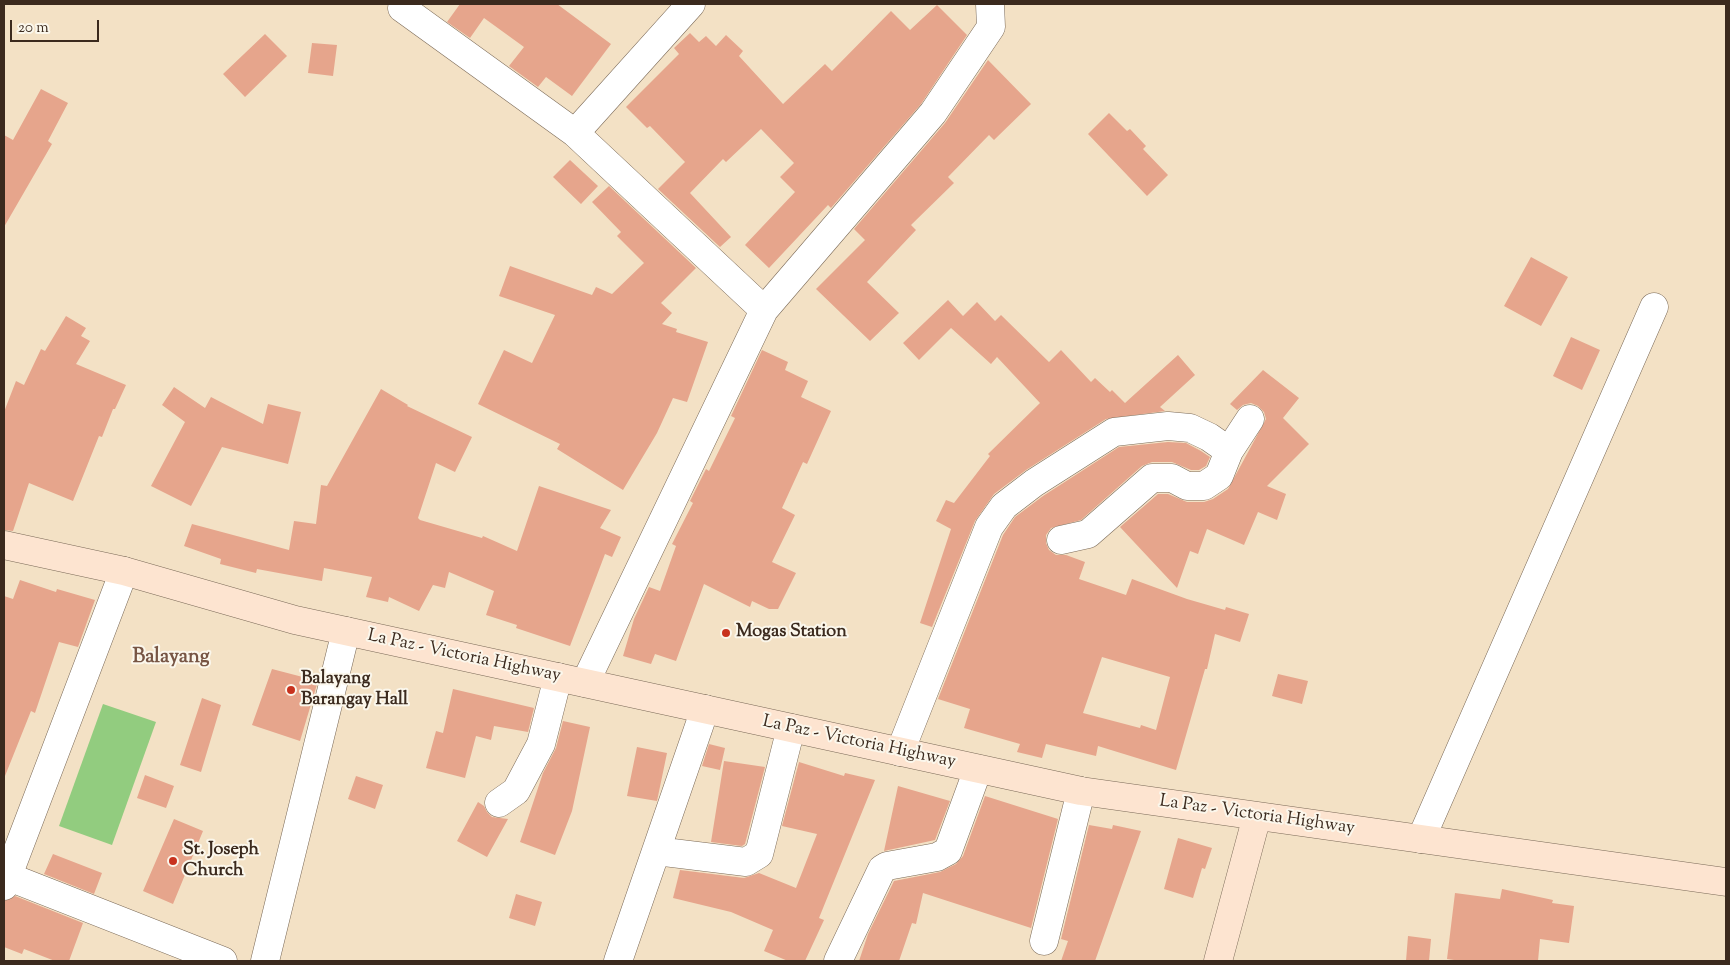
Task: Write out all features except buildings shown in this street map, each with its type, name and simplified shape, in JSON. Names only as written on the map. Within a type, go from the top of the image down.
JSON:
[{"type":"main road","name":"La Paz - Victoria Highway","points":[[4,544],[124,571],[295,620],[1081,791],[1726,882]]},
{"type":"main road","points":[[1218,961],[1257,816]]},
{"type":"street","points":[[575,133],[691,4]]},
{"type":"street","points":[[585,683],[764,310],[933,113],[991,26],[990,4]]},
{"type":"street","points":[[402,8],[575,133],[764,310]]},
{"type":"street","points":[[1422,839],[1654,307]]},
{"type":"street","points":[[1061,540],[1088,534],[1152,478],[1172,478],[1187,486],[1204,486],[1219,476],[1229,451],[1250,419]]},
{"type":"street","points":[[900,752],[989,527],[1004,506],[1034,483],[1114,432],[1168,426],[1190,428],[1209,437],[1229,451]]},
{"type":"street","points":[[124,571],[5,879],[223,961]]},
{"type":"street","points":[[266,961],[346,631]]},
{"type":"street","points":[[499,804],[516,791],[540,744],[558,677]]},
{"type":"street","points":[[618,961],[705,709]]},
{"type":"street","points":[[656,851],[746,862],[754,859],[759,854],[791,728]]},
{"type":"street","points":[[838,961],[882,869],[937,857],[948,851],[978,769]]},
{"type":"street","points":[[1044,941],[1081,791]]},
{"type":"green space","points":[[103,704],[156,722],[112,845],[59,826]]},
{"type":"place","name":"Mogas Station","points":[[726,633]]},
{"type":"place","name":"Balayang Barangay Hall","points":[[291,690]]},
{"type":"place","name":"St. Joseph Church","points":[[173,861]]},
{"type":"district","name":"Balayang","points":[[171,659]]}]
